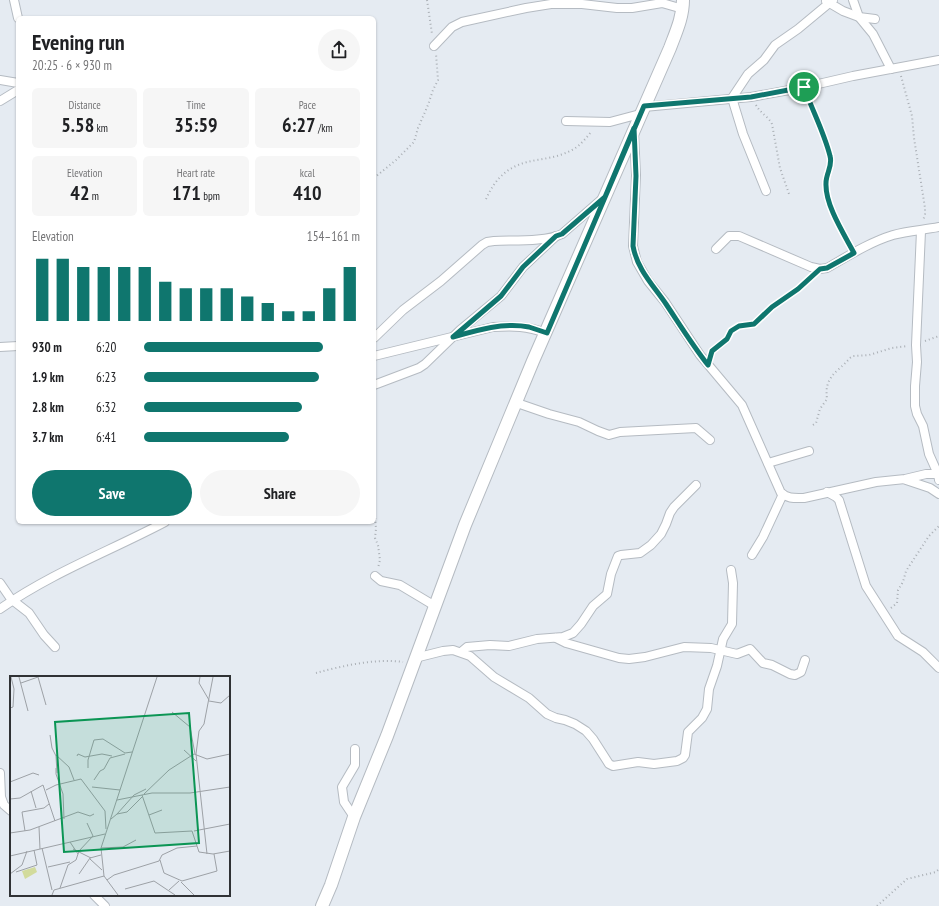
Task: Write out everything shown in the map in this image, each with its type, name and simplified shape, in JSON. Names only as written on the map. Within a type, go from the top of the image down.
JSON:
[{"type":"street","points":[[14,0],[18,16]]},
{"type":"street","points":[[853,0],[859,17],[873,34],[894,68]]},
{"type":"street","points":[[732,98],[748,74],[764,60],[775,45],[829,1],[844,11],[859,17],[875,19]]},
{"type":"street","points":[[322,906],[331,885],[354,817],[387,736],[465,525],[634,128],[670,48],[683,4],[662,3],[632,8],[617,8],[582,4],[551,4],[526,8],[462,22],[452,27],[434,46]]},
{"type":"street","points":[[566,121],[610,122],[642,110],[732,98],[751,97],[939,60]]},
{"type":"street","points":[[0,80],[16,83]]},
{"type":"street","points":[[0,101],[16,91]]},
{"type":"street","points":[[732,98],[743,134],[766,191]]},
{"type":"street","points":[[634,128],[636,176],[633,246],[634,255],[648,281],[665,302],[708,365],[742,406],[783,494],[786,497],[804,498],[876,482],[905,479],[926,474],[939,476]]},
{"type":"street","points":[[376,336],[403,310],[487,242],[556,236],[562,234],[605,197]]},
{"type":"street","points":[[716,249],[729,236],[738,236],[811,267],[820,269],[827,268],[892,235],[939,228]]},
{"type":"street","points":[[920,231],[915,406],[923,426],[929,454],[939,476]]},
{"type":"street","points":[[376,384],[418,368],[501,296],[523,267],[556,236]]},
{"type":"street","points":[[376,356],[493,327],[528,327],[547,333]]},
{"type":"street","points":[[0,347],[16,346]]},
{"type":"street","points":[[517,403],[579,422],[598,432],[609,435],[620,432],[696,428],[710,440]]},
{"type":"street","points":[[768,463],[809,451]]},
{"type":"street","points":[[905,479],[930,488],[939,494]]},
{"type":"street","points":[[460,652],[467,647],[490,645],[509,646],[537,639],[564,637],[573,633],[593,606],[607,594],[611,574],[618,556],[640,553],[651,545],[661,534],[674,507],[696,485]]},
{"type":"street","points":[[827,492],[836,496],[839,500],[866,586],[883,614],[898,636],[923,652],[939,668]]},
{"type":"street","points":[[752,554],[763,537],[783,494]]},
{"type":"street","points":[[0,610],[13,600],[42,583],[161,524]]},
{"type":"street","points":[[415,661],[443,651],[453,650],[470,656],[504,683],[529,698],[547,714],[566,720],[586,731],[609,764],[613,766],[638,762],[654,764],[677,761],[683,758],[686,750],[688,732],[702,718],[707,709],[709,689],[725,634],[732,624],[733,583],[731,570]]},
{"type":"street","points":[[375,576],[381,581],[400,585],[435,606]]},
{"type":"street","points":[[0,583],[11,599],[29,613],[44,635],[56,647]]},
{"type":"street","points":[[555,638],[566,643],[619,658],[629,659],[645,657],[684,646],[711,648],[737,654],[750,650],[763,663],[772,665],[795,675],[801,672],[805,660]]},
{"type":"street","points":[[354,817],[344,802],[342,787],[355,765],[355,749]]},
{"type":"street","points":[[0,773],[1,797],[4,805],[10,811]]},
{"type":"street","points":[[95,896],[105,906]]},
{"type":"path","points":[[376,176],[411,146],[415,140],[435,83],[438,80],[436,56],[427,0]]},
{"type":"path","points":[[894,68],[902,77],[912,116],[925,214],[920,231]]},
{"type":"path","points":[[804,87],[823,134],[832,162],[826,183],[833,211],[854,253]]},
{"type":"path","points":[[751,97],[758,110],[769,119],[772,124],[780,168],[789,194]]},
{"type":"path","points":[[486,199],[495,181],[515,165],[560,156],[572,151],[578,147],[600,122]]},
{"type":"path","points":[[708,365],[712,351],[727,339],[731,331],[739,326],[754,324],[772,307],[798,289],[820,269]]},
{"type":"path","points":[[813,425],[816,423],[820,409],[827,399],[826,388],[830,378],[850,358],[853,356],[872,354],[892,348],[916,345],[939,336]]},
{"type":"path","points":[[375,576],[380,560],[378,545],[374,538],[376,524]]},
{"type":"path","points":[[883,614],[896,605],[898,590],[905,578],[906,571],[925,542],[939,526]]},
{"type":"path","points":[[316,673],[389,660],[415,661]]},
{"type":"path","points":[[877,906],[907,878],[936,872],[939,869]]},
{"type":"route","points":[[804,87],[751,97],[644,106],[634,128],[605,197],[547,333],[528,327],[511,326],[493,327],[453,337],[501,296],[523,267],[556,236],[562,234],[574,222],[605,197],[619,163],[634,128],[636,176],[633,246],[634,255],[648,281],[665,302],[708,365],[712,351],[727,339],[731,331],[739,326],[754,324],[760,320],[772,307],[788,297],[820,269],[827,268],[854,253],[833,211],[826,183],[832,162],[823,134],[804,87]]}]
